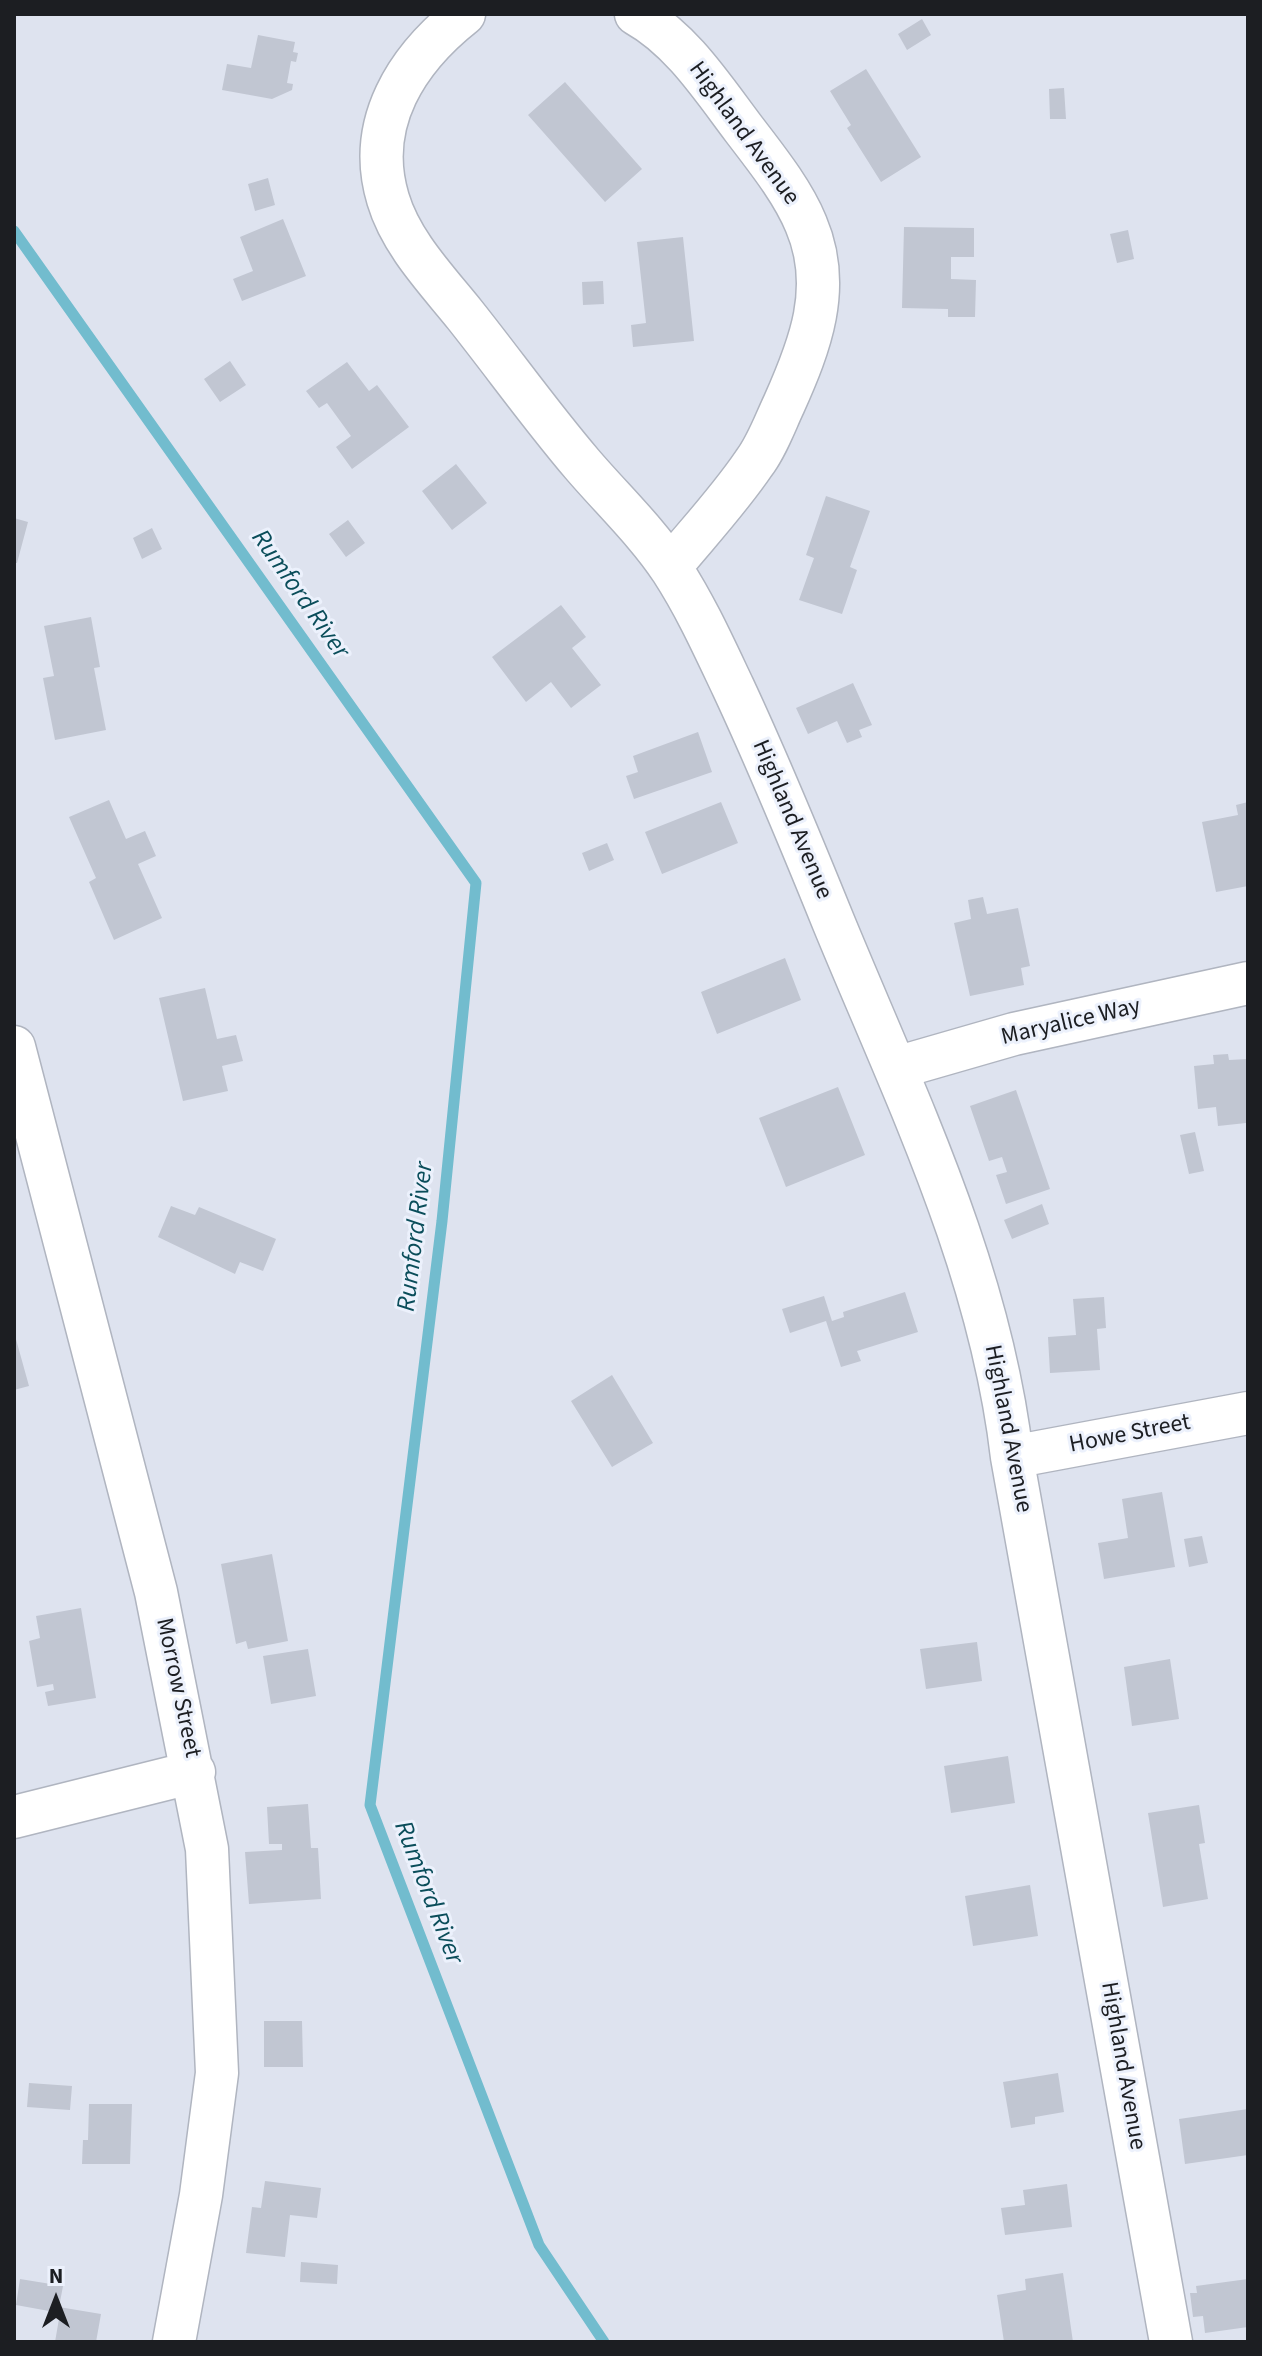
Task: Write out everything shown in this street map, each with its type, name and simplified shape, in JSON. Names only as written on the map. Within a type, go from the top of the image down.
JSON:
[{"type":"street","name":"Highland Avenue","points":[[464,14],[425,47],[401,79],[385,133],[383,168],[387,196],[398,225],[422,261],[578,459],[670,567],[701,620],[767,760],[924,1131],[964,1244],[1005,1395],[1012,1457],[1171,2342]]},
{"type":"street","name":"Highland Avenue","points":[[636,14],[666,34],[746,132],[799,211],[817,259],[815,327],[774,425],[756,462],[670,567]]},
{"type":"street","name":"Maryalice Way","points":[[896,1068],[1014,1034],[1248,983]]},
{"type":"street","name":"Morrow Street","points":[[14,1047],[156,1592],[207,1849],[217,2073],[201,2195],[174,2342]]},
{"type":"street","name":"Howe Street","points":[[1012,1457],[1248,1413]]},
{"type":"street","points":[[14,1817],[194,1772]]},
{"type":"building","points":[[922,19],[931,35],[907,50],[898,34]]},
{"type":"building","points":[[258,35],[295,42],[293,52],[298,53],[296,62],[291,61],[287,83],[293,84],[292,90],[272,99],[222,90],[227,64],[251,68]]},
{"type":"building","points":[[866,69],[921,157],[881,182],[847,128],[851,125],[830,91]]},
{"type":"building","points":[[565,82],[642,169],[605,202],[528,115]]},
{"type":"building","points":[[1064,88],[1066,119],[1050,119],[1049,89]]},
{"type":"building","points":[[268,178],[275,205],[255,211],[248,184]]},
{"type":"building","points":[[283,219],[306,276],[242,301],[233,279],[253,271],[240,237]]},
{"type":"building","points":[[904,227],[974,228],[974,257],[951,257],[951,279],[976,280],[975,317],[948,317],[948,309],[902,308]]},
{"type":"building","points":[[1128,230],[1134,259],[1117,263],[1110,234]]},
{"type":"building","points":[[683,237],[694,341],[633,347],[631,325],[646,323],[637,242]]},
{"type":"building","points":[[603,281],[604,304],[583,305],[582,282]]},
{"type":"building","points":[[230,361],[246,385],[220,402],[204,379]]},
{"type":"building","points":[[347,362],[369,391],[377,385],[409,427],[352,469],[336,447],[351,436],[327,403],[319,408],[306,391]]},
{"type":"building","points":[[456,464],[487,503],[452,530],[422,491]]},
{"type":"building","points":[[826,496],[870,511],[850,567],[857,570],[842,614],[799,600],[814,558],[806,555]]},
{"type":"building","points":[[14,518],[28,522],[17,563],[14,563]]},
{"type":"building","points":[[348,520],[365,543],[346,557],[329,534]]},
{"type":"building","points":[[152,528],[162,549],[142,559],[133,538]]},
{"type":"building","points":[[561,605],[586,637],[572,648],[601,685],[571,708],[551,682],[526,702],[492,657]]},
{"type":"building","points":[[91,617],[100,667],[94,668],[106,730],[55,740],[43,678],[54,676],[44,626]]},
{"type":"building","points":[[853,683],[872,725],[859,730],[862,737],[847,743],[837,721],[808,734],[796,708]]},
{"type":"building","points":[[698,732],[712,772],[634,799],[626,776],[638,772],[633,756]]},
{"type":"building","points":[[109,800],[126,839],[145,831],[156,856],[138,864],[162,918],[114,940],[89,882],[96,878],[69,817]]},
{"type":"building","points":[[721,802],[738,843],[662,874],[645,832]]},
{"type":"building","points":[[1248,802],[1248,886],[1216,892],[1202,822],[1238,815],[1236,805]]},
{"type":"building","points":[[607,843],[614,860],[589,871],[582,853]]},
{"type":"building","points":[[983,897],[987,914],[1018,908],[1030,966],[1021,968],[1024,985],[970,996],[954,923],[971,919],[968,900]]},
{"type":"building","points":[[785,958],[801,1000],[717,1034],[701,992]]},
{"type":"building","points":[[205,988],[217,1039],[236,1035],[243,1061],[222,1066],[228,1091],[183,1101],[159,998]]},
{"type":"building","points":[[1228,1054],[1229,1060],[1248,1059],[1246,1123],[1218,1126],[1216,1107],[1198,1109],[1194,1066],[1214,1064],[1213,1055]]},
{"type":"building","points":[[838,1087],[865,1155],[786,1187],[759,1118]]},
{"type":"building","points":[[1016,1090],[1050,1189],[1006,1204],[996,1175],[1007,1172],[1002,1157],[989,1161],[970,1106]]},
{"type":"building","points":[[1195,1132],[1204,1171],[1189,1174],[1180,1135]]},
{"type":"building","points":[[1042,1204],[1049,1224],[1012,1239],[1004,1220]]},
{"type":"building","points":[[171,1206],[195,1215],[199,1207],[276,1239],[263,1271],[240,1262],[235,1274],[158,1237]]},
{"type":"building","points":[[905,1292],[918,1332],[857,1351],[861,1361],[841,1367],[826,1321],[790,1333],[782,1309],[824,1296],[832,1321],[844,1317],[843,1312]]},
{"type":"building","points":[[1104,1297],[1106,1328],[1097,1329],[1100,1370],[1050,1373],[1048,1337],[1076,1335],[1073,1299]]},
{"type":"building","points":[[14,1332],[29,1386],[14,1390]]},
{"type":"building","points":[[612,1375],[653,1443],[612,1467],[571,1401]]},
{"type":"building","points":[[1162,1492],[1175,1567],[1104,1579],[1098,1543],[1128,1538],[1122,1499]]},
{"type":"building","points":[[1202,1536],[1208,1563],[1189,1567],[1184,1539]]},
{"type":"building","points":[[272,1554],[288,1641],[248,1649],[246,1641],[236,1644],[221,1564]]},
{"type":"building","points":[[81,1608],[96,1698],[48,1706],[45,1692],[54,1690],[53,1684],[37,1687],[29,1641],[40,1638],[36,1616]]},
{"type":"building","points":[[977,1642],[982,1681],[926,1689],[920,1649]]},
{"type":"building","points":[[308,1649],[316,1696],[271,1704],[263,1656]]},
{"type":"building","points":[[1170,1659],[1179,1719],[1132,1726],[1124,1667]]},
{"type":"building","points":[[1008,1756],[1015,1803],[951,1813],[944,1766]]},
{"type":"building","points":[[308,1804],[311,1848],[318,1848],[321,1899],[249,1904],[245,1852],[282,1850],[282,1844],[269,1844],[267,1807]]},
{"type":"building","points":[[1199,1805],[1205,1843],[1199,1844],[1208,1899],[1163,1907],[1148,1813]]},
{"type":"building","points":[[1030,1885],[1038,1936],[973,1946],[965,1896]]},
{"type":"building","points":[[264,2021],[302,2021],[303,2067],[264,2067]]},
{"type":"building","points":[[1058,2073],[1064,2112],[1035,2117],[1035,2124],[1011,2128],[1003,2082]]},
{"type":"building","points":[[29,2083],[72,2086],[70,2110],[27,2107]]},
{"type":"building","points":[[89,2104],[132,2104],[130,2164],[82,2164],[83,2140],[88,2140]]},
{"type":"building","points":[[1248,2109],[1248,2155],[1185,2164],[1179,2119]]},
{"type":"building","points":[[265,2181],[321,2188],[317,2218],[290,2215],[285,2257],[246,2253],[252,2207],[261,2208]]},
{"type":"building","points":[[1067,2184],[1072,2227],[1005,2235],[1001,2208],[1025,2205],[1023,2190]]},
{"type":"building","points":[[301,2262],[338,2265],[337,2284],[300,2282]]},
{"type":"building","points":[[1063,2273],[1073,2342],[1004,2342],[997,2295],[1026,2290],[1025,2279]]},
{"type":"building","points":[[20,2279],[63,2286],[59,2307],[101,2314],[96,2342],[55,2342],[60,2313],[16,2305]]},
{"type":"building","points":[[1248,2279],[1248,2327],[1205,2333],[1203,2316],[1193,2317],[1190,2293],[1197,2293],[1196,2286]]},
{"type":"waterway","name":"Rumford River","points":[[14,231],[476,883],[442,1221],[370,1805],[539,2245],[604,2342]]}]
